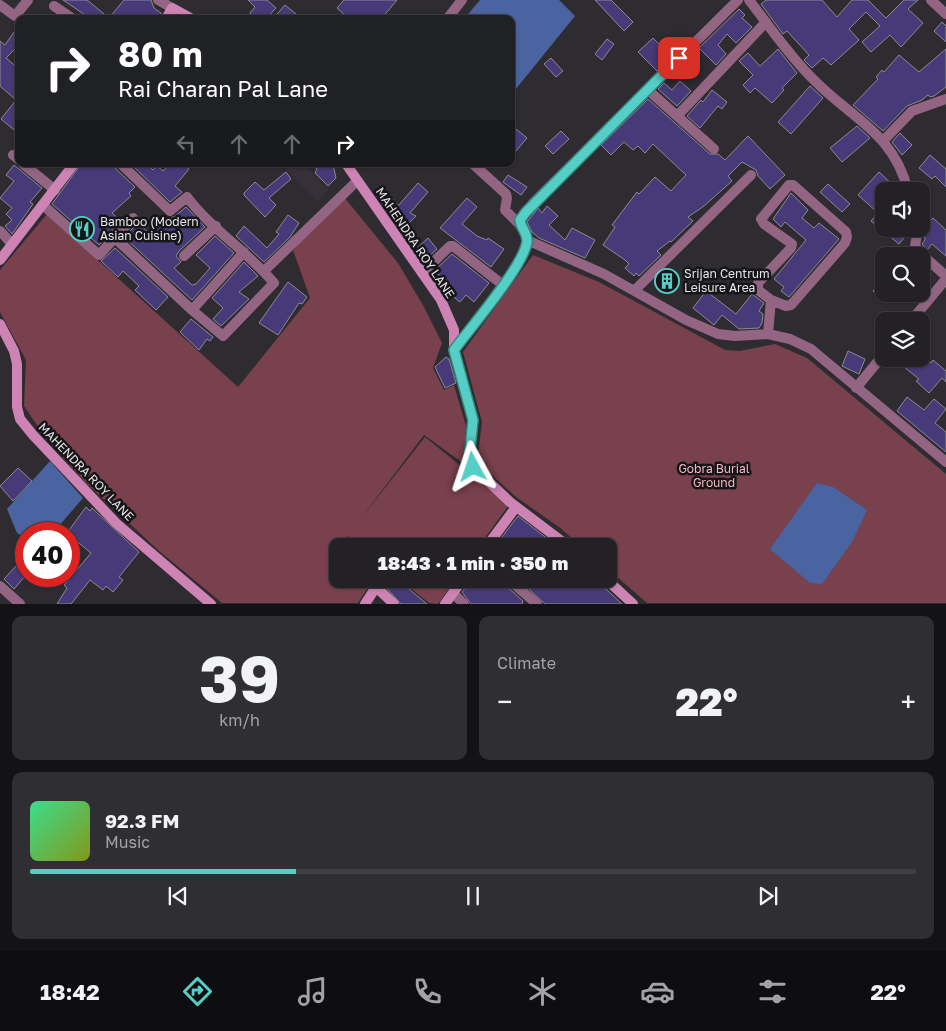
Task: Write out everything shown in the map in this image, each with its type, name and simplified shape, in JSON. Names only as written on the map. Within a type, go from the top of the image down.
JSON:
[{"type":"street","points":[[16,15],[28,0]]},
{"type":"street","points":[[158,0],[172,4],[187,15]]},
{"type":"street","points":[[450,15],[462,0]]},
{"type":"street","points":[[521,226],[520,220],[533,203],[738,0]]},
{"type":"street","points":[[750,0],[814,80],[883,141],[901,167],[905,182]]},
{"type":"street","points":[[930,0],[946,14]]},
{"type":"street","points":[[0,5],[15,16]]},
{"type":"street","points":[[54,6],[67,15]]},
{"type":"street","points":[[678,115],[766,22]]},
{"type":"street","points":[[648,90],[714,149]]},
{"type":"street","points":[[883,141],[912,111],[946,99]]},
{"type":"street","points":[[27,167],[55,190]]},
{"type":"street","points":[[0,260],[72,167]]},
{"type":"street","points":[[115,238],[192,310],[223,336],[274,283],[244,252],[197,210],[187,197],[170,211],[124,167]]},
{"type":"street","name":"MAHENDRA ROY LANE","points":[[348,167],[441,300],[454,330],[454,350],[473,420],[469,459],[473,467],[485,481],[557,538]]},
{"type":"street","points":[[454,350],[518,264],[527,240],[526,233],[521,226],[505,210],[508,198],[506,194],[476,167]]},
{"type":"street","points":[[635,290],[751,175]]},
{"type":"street","points":[[264,272],[358,180]]},
{"type":"street","points":[[789,185],[793,185],[846,232],[847,237],[845,243],[791,306],[771,300],[758,290],[758,283],[791,248],[792,244],[764,224],[761,219],[789,185]]},
{"type":"street","points":[[43,205],[99,255],[133,218]]},
{"type":"street","points":[[184,256],[216,226]]},
{"type":"street","points":[[0,232],[12,244]]},
{"type":"street","points":[[917,237],[915,246],[920,253],[946,278],[918,312]]},
{"type":"street","points":[[527,240],[635,290],[686,320],[718,334],[736,336],[768,334],[790,339],[811,349],[946,462]]},
{"type":"street","points":[[422,273],[450,246],[453,246],[502,285]]},
{"type":"street","points":[[192,310],[244,252]]},
{"type":"street","points":[[768,334],[771,300]]},
{"type":"street","name":"MAHENDRA ROY LANE","points":[[0,324],[14,351],[17,364],[17,407],[20,419],[116,523],[211,604]]},
{"type":"street","points":[[856,388],[875,365]]},
{"type":"street","points":[[493,538],[516,507]]},
{"type":"street","points":[[0,586],[20,604]]},
{"type":"street","points":[[365,604],[376,587],[394,604]]},
{"type":"street","points":[[445,604],[457,588]]},
{"type":"street","points":[[518,588],[537,604]]},
{"type":"street","points":[[616,588],[633,604]]},
{"type":"street","points":[[453,593],[464,604]]},
{"type":"shaded area","points":[[285,167],[306,167],[328,190],[317,202]]},
{"type":"green space","points":[[344,197],[398,263],[424,307],[442,343],[433,368],[444,390],[454,385],[466,426],[463,463],[424,435],[359,521],[425,437],[509,505],[485,538],[350,538],[347,536],[346,538],[329,538],[329,588],[368,588],[358,603],[222,603],[158,550],[86,483],[47,440],[24,406],[26,360],[0,312],[0,270],[47,214],[238,387],[310,298],[293,250]]},
{"type":"green space","name":"Gobra Burial Ground","points":[[533,255],[599,282],[725,350],[740,351],[775,344],[807,358],[946,474],[946,603],[647,603],[617,577],[617,538],[572,538],[516,497],[477,462],[482,422],[463,352]]},
{"type":"green space","points":[[410,588],[450,588],[438,604],[429,603]]},
{"type":"water","points":[[480,0],[559,0],[575,16],[515,90],[515,15],[467,15]]},
{"type":"water","points":[[50,461],[83,498],[62,522],[15,522],[15,528],[7,509]]},
{"type":"water","points":[[817,483],[833,487],[867,510],[852,542],[822,584],[810,583],[770,549]]},
{"type":"building","points":[[63,0],[87,0],[105,15],[85,15]]},
{"type":"building","points":[[124,0],[151,0],[154,8],[161,13],[160,15],[112,15]]},
{"type":"building","points":[[248,0],[267,0],[276,8],[270,15],[252,15],[250,13],[255,7]]},
{"type":"building","points":[[344,0],[397,0],[384,15],[345,15],[337,8]]},
{"type":"building","points":[[595,0],[611,0],[633,22],[624,31]]},
{"type":"building","points":[[766,0],[822,0],[837,17],[852,0],[868,0],[886,18],[904,0],[918,0],[908,9],[923,23],[901,47],[890,35],[871,52],[862,42],[880,26],[866,12],[849,29],[859,40],[831,65],[823,58],[812,68],[804,60],[809,55],[787,31],[783,34],[761,4]]},
{"type":"building","points":[[285,5],[297,15],[278,15]]},
{"type":"building","points":[[739,9],[745,15],[742,18],[752,27],[736,43],[727,34],[718,45],[726,54],[716,65],[699,48]]},
{"type":"building","points":[[942,22],[946,26],[946,42],[934,31]]},
{"type":"building","points":[[15,31],[15,49],[6,58],[15,66],[15,99],[0,86],[0,41],[5,45]]},
{"type":"building","points":[[653,38],[671,56],[657,71],[638,52]]},
{"type":"building","points":[[607,39],[614,44],[602,60],[595,54]]},
{"type":"building","points":[[778,49],[797,73],[782,88],[784,90],[772,103],[755,88],[750,93],[743,85],[753,75],[739,61],[748,53],[760,66]]},
{"type":"building","points":[[946,49],[946,87],[934,96],[930,97],[928,95],[922,100],[907,106],[883,131],[853,105],[878,79],[876,77],[882,70],[884,72],[899,55],[919,72]]},
{"type":"building","points":[[551,58],[563,71],[556,77],[544,64]]},
{"type":"building","points":[[689,58],[695,64],[685,75],[678,69]]},
{"type":"building","points":[[680,81],[691,91],[677,106],[658,89],[664,83],[672,90]]},
{"type":"building","points":[[810,86],[823,98],[791,134],[778,122]]},
{"type":"building","points":[[712,90],[727,102],[722,109],[718,106],[700,128],[687,116],[701,100],[703,102]]},
{"type":"building","points":[[648,99],[710,154],[718,154],[725,160],[748,136],[785,175],[770,189],[758,176],[756,170],[742,162],[728,176],[732,181],[704,206],[688,217],[693,221],[671,242],[657,251],[661,255],[639,276],[636,273],[634,276],[625,268],[629,264],[625,260],[603,245],[615,227],[612,225],[637,192],[639,194],[655,177],[671,191],[686,175],[653,144],[645,153],[638,146],[633,150],[624,142],[611,155],[601,145]]},
{"type":"building","points":[[15,101],[15,131],[1,119]]},
{"type":"building","points":[[857,126],[870,138],[842,162],[830,148]]},
{"type":"building","points":[[515,128],[527,138],[515,152]]},
{"type":"building","points":[[561,131],[569,139],[553,154],[545,146]]},
{"type":"building","points":[[900,133],[912,145],[902,155],[892,142]]},
{"type":"building","points":[[930,155],[946,169],[946,187],[935,176],[932,179],[919,168]]},
{"type":"building","points":[[14,165],[42,188],[30,202],[33,204],[12,234],[5,226],[12,220],[6,214],[12,208],[0,198],[14,181],[6,175]]},
{"type":"building","points":[[79,167],[115,167],[135,187],[129,193],[131,196],[112,213],[121,221],[99,245],[52,204]]},
{"type":"building","points":[[134,167],[150,167],[153,170],[158,167],[163,171],[167,167],[187,167],[189,169],[175,186],[182,192],[170,202]]},
{"type":"building","points":[[314,167],[334,167],[336,178],[328,186],[315,173],[317,169]]},
{"type":"building","points":[[286,172],[291,179],[269,198],[276,205],[265,217],[244,193],[255,182],[264,190]]},
{"type":"building","points":[[879,172],[890,182],[875,182],[875,210],[858,195]]},
{"type":"building","points":[[508,175],[527,187],[521,195],[503,182]]},
{"type":"building","points":[[418,183],[428,192],[410,213],[416,216],[401,231],[383,205],[383,202],[390,196],[398,206]]},
{"type":"building","points":[[828,184],[850,204],[842,212],[820,192]]},
{"type":"building","points":[[791,193],[808,210],[802,218],[814,228],[819,223],[839,239],[789,297],[781,291],[784,287],[774,279],[806,240],[785,222],[781,227],[773,219]]},
{"type":"building","points":[[467,198],[477,207],[462,224],[477,236],[487,240],[488,238],[504,249],[491,267],[440,228]]},
{"type":"building","points":[[547,206],[558,216],[549,225],[565,240],[572,228],[595,240],[585,258],[539,238],[532,232],[527,222],[538,208],[542,213]]},
{"type":"building","points":[[186,207],[205,227],[179,251],[176,256],[181,262],[174,268],[192,285],[196,284],[210,268],[196,255],[215,236],[234,253],[192,300],[124,237],[138,223],[149,233],[163,219],[174,217]]},
{"type":"building","points":[[288,215],[299,223],[290,237],[264,262],[236,236],[244,226],[267,248],[279,234],[276,232]]},
{"type":"building","points":[[875,216],[875,224],[871,221]]},
{"type":"building","points":[[933,218],[946,230],[946,256],[932,244],[930,247],[924,247],[922,244],[925,237],[930,237],[930,221]]},
{"type":"building","points":[[890,237],[905,237],[899,244]]},
{"type":"building","points":[[428,238],[437,249],[423,262],[415,250]]},
{"type":"building","points":[[115,248],[168,297],[156,310],[135,290],[139,286],[123,271],[118,277],[101,261]]},
{"type":"building","points":[[452,254],[489,283],[474,302],[466,295],[460,302],[439,285],[444,279],[434,271]]},
{"type":"building","points":[[244,262],[258,276],[239,292],[249,299],[221,326],[213,319],[223,308],[212,298]]},
{"type":"building","name":"Srijan Centrum Leisure Area","points":[[666,269],[679,280],[672,293],[656,282]]},
{"type":"building","points":[[288,282],[307,297],[302,304],[299,303],[278,335],[259,323]]},
{"type":"building","points":[[706,291],[736,314],[752,294],[764,303],[759,311],[763,314],[762,323],[759,328],[739,329],[722,315],[714,325],[693,308]]},
{"type":"building","points":[[191,319],[213,337],[210,341],[207,339],[199,350],[180,332]]},
{"type":"building","points":[[848,351],[865,359],[859,374],[842,366]]},
{"type":"building","points":[[446,357],[449,359],[456,383],[445,388],[435,367]]},
{"type":"building","points":[[933,360],[946,371],[946,382],[942,378],[929,393],[916,381],[919,379],[904,367],[930,367],[930,362]]},
{"type":"building","points":[[907,397],[924,410],[934,399],[946,409],[935,423],[946,432],[946,452],[897,411]]},
{"type":"building","points":[[18,468],[32,481],[13,501],[0,486]]},
{"type":"building","points":[[86,507],[90,511],[92,508],[139,552],[119,577],[123,580],[113,592],[106,586],[103,590],[90,580],[71,604],[57,604],[66,587],[80,587],[80,566],[91,553],[80,544],[80,522],[75,522]]},
{"type":"building","points":[[518,516],[547,538],[501,538]]},
{"type":"building","points":[[15,567],[16,587],[14,589],[4,579]]},
{"type":"building","points":[[386,588],[408,588],[427,604],[401,604]]},
{"type":"building","points":[[465,588],[508,588],[523,601],[522,604],[471,604],[462,592]]},
{"type":"building","points":[[528,588],[605,588],[622,604],[545,604]]},
{"type":"place","name":"Bamboo (Modern Asian Cuisine)","points":[[82,229]]},
{"type":"place","name":"Srijan Centrum Leisure Area","points":[[667,281]]},
{"type":"route","points":[[473,467],[469,459],[473,420],[454,350],[518,264],[527,240],[520,220],[526,212],[679,58]]}]
